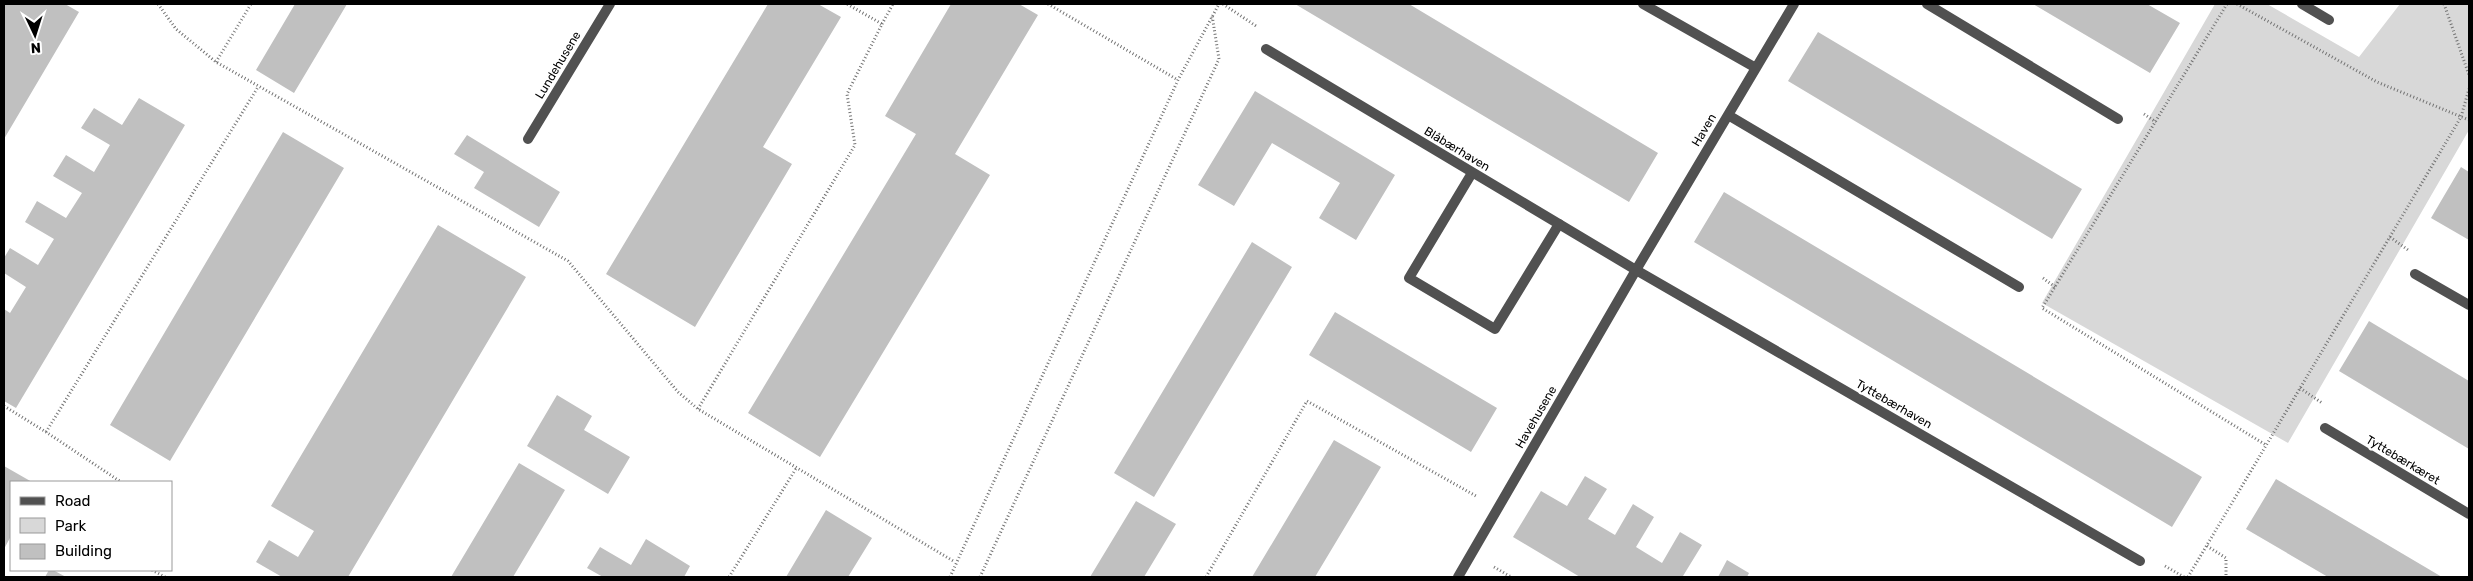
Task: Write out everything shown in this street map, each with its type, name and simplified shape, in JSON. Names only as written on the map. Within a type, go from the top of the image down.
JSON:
[{"type":"street","name":"Lundehusene","points":[[528,139],[610,4]]},
{"type":"street","points":[[1643,4],[1756,68]]},
{"type":"street","name":"Haven","points":[[1636,270],[1794,4]]},
{"type":"street","points":[[1927,4],[2118,118]]},
{"type":"street","points":[[2302,4],[2329,20]]},
{"type":"street","name":"Blåbærhaven","points":[[1266,49],[1636,270]]},
{"type":"street","points":[[1728,115],[2019,287]]},
{"type":"street","points":[[1472,173],[1409,278],[1495,329],[1558,224]]},
{"type":"street","name":"Havehusene","points":[[1458,577],[1636,270]]},
{"type":"street","name":"Tyttebærhaven","points":[[1636,270],[2140,561]]},
{"type":"street","points":[[2415,274],[2469,305]]},
{"type":"street","name":"Tyttebærkæret","points":[[2325,428],[2469,514]]},
{"type":"path","points":[[158,4],[176,29],[216,62],[568,261],[678,392],[698,409],[955,562]]},
{"type":"path","points":[[216,62],[251,4]]},
{"type":"path","points":[[847,4],[882,24]]},
{"type":"path","points":[[698,409],[855,145],[847,94],[893,4]]},
{"type":"path","points":[[1048,4],[1178,80]]},
{"type":"path","points":[[950,577],[955,562],[1178,80],[1219,4]]},
{"type":"path","points":[[1223,4],[1263,31],[1266,49]]},
{"type":"path","points":[[2227,4],[2042,308],[2266,446]]},
{"type":"path","points":[[2236,4],[2376,82],[2469,120]]},
{"type":"path","points":[[2444,4],[2469,75]]},
{"type":"path","points":[[980,577],[1219,58],[1212,15]]},
{"type":"path","points":[[46,432],[258,87]]},
{"type":"path","points":[[2188,577],[2461,117],[2469,89]]},
{"type":"path","points":[[1206,577],[1307,401],[1498,508]]},
{"type":"path","points":[[4,406],[120,481]]},
{"type":"path","points":[[729,577],[797,467]]},
{"type":"path","points":[[2207,546],[2226,558],[2226,577]]},
{"type":"path","points":[[154,571],[165,577]]},
{"type":"green space","points":[[2215,4],[2267,4],[2359,57],[2400,4],[2469,4],[2469,130],[2288,443],[2042,303]]},
{"type":"building","points":[[4,4],[65,4],[79,12],[4,139]]},
{"type":"building","points":[[295,4],[347,4],[294,93],[256,70]]},
{"type":"building","points":[[768,4],[818,4],[841,17],[763,147],[792,164],[695,327],[606,274]]},
{"type":"building","points":[[951,4],[1019,4],[1038,15],[955,154],[990,175],[820,457],[748,413],[916,134],[885,116]]},
{"type":"building","points":[[1295,4],[1409,4],[1658,153],[1629,202]]},
{"type":"building","points":[[2033,4],[2147,4],[2180,23],[2150,73]]},
{"type":"building","points":[[1818,32],[2082,189],[2052,239],[1788,81]]},
{"type":"building","points":[[1255,91],[1395,175],[1356,240],[1319,218],[1340,183],[1272,143],[1234,206],[1198,185]]},
{"type":"building","points":[[139,98],[185,125],[16,408],[4,401],[4,309],[10,313],[26,287],[4,273],[4,258],[10,248],[38,265],[54,239],[25,222],[37,201],[66,218],[82,193],[53,176],[66,155],[94,172],[110,145],[81,128],[94,108],[122,125]]},
{"type":"building","points":[[283,132],[344,168],[170,461],[110,425]]},
{"type":"building","points":[[467,135],[560,192],[539,227],[474,188],[484,172],[454,154]]},
{"type":"building","points":[[2461,167],[2469,172],[2469,240],[2431,218]]},
{"type":"building","points":[[1724,192],[2202,477],[2172,527],[1694,242]]},
{"type":"building","points":[[438,225],[526,277],[348,577],[282,577],[256,562],[269,540],[298,557],[314,531],[271,506]]},
{"type":"building","points":[[1252,242],[1292,267],[1154,497],[1114,473]]},
{"type":"building","points":[[1335,312],[1497,408],[1471,452],[1309,355]]},
{"type":"building","points":[[2369,321],[2469,381],[2469,449],[2339,371]]},
{"type":"building","points":[[557,395],[592,416],[584,430],[630,457],[608,494],[527,446]]},
{"type":"building","points":[[1334,440],[1381,467],[1315,577],[1252,577]]},
{"type":"building","points":[[519,463],[565,490],[513,577],[451,577]]},
{"type":"building","points":[[4,466],[30,481],[10,481],[10,538],[4,549]]},
{"type":"building","points":[[1585,476],[1607,489],[1588,519],[1615,535],[1633,504],[1654,517],[1636,547],[1662,563],[1680,532],[1702,545],[1683,576],[1686,577],[1580,577],[1513,537],[1541,491],[1567,506]]},
{"type":"building","points":[[2276,479],[2442,577],[2328,577],[2246,529]]},
{"type":"building","points":[[1136,501],[1176,524],[1144,577],[1090,577]]},
{"type":"building","points":[[826,510],[872,538],[848,577],[786,577]]},
{"type":"building","points":[[646,539],[690,566],[684,577],[603,577],[587,568],[600,547],[631,565]]},
{"type":"building","points":[[1727,560],[1749,573],[1747,577],[1718,577]]},
{"type":"building","points":[[48,571],[55,571],[66,577],[45,577]]}]
